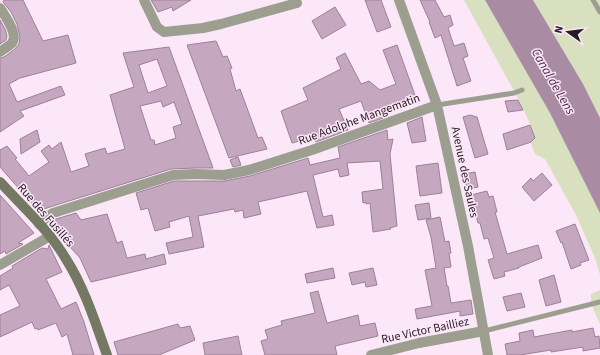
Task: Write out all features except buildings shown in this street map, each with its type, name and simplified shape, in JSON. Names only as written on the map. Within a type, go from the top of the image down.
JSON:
[{"type":"main road","name":"Rue des Fusillés","points":[[0,182],[50,236],[67,259],[82,288],[107,355]]},
{"type":"street","points":[[144,0],[157,27],[164,32],[203,28],[297,3]]},
{"type":"street","name":"Avenue des Saules","points":[[399,0],[437,105],[468,246],[488,355]]},
{"type":"street","points":[[0,8],[13,30],[14,38],[12,44],[0,52]]},
{"type":"street","name":"Rue Adolphe Mangematin","points":[[39,224],[47,216],[53,213],[173,175],[224,175],[249,170],[312,150],[437,105]]},
{"type":"street","points":[[0,265],[50,236]]},
{"type":"street","name":"Rue Victor Bailliez","points":[[372,355],[419,343],[484,331]]},
{"type":"lane","points":[[594,0],[600,12]]},
{"type":"lane","points":[[437,105],[514,93],[522,90]]},
{"type":"lane","points":[[484,331],[600,302]]},
{"type":"green space","points":[[464,0],[600,0],[600,275],[595,258],[576,215],[545,159],[535,154],[531,143],[535,139],[519,100]]},
{"type":"green space","points":[[600,290],[600,324],[591,302],[591,294]]},
{"type":"water","name":"Canal de Lens","points":[[485,0],[533,0],[583,84],[600,118],[600,213],[550,113]]}]
